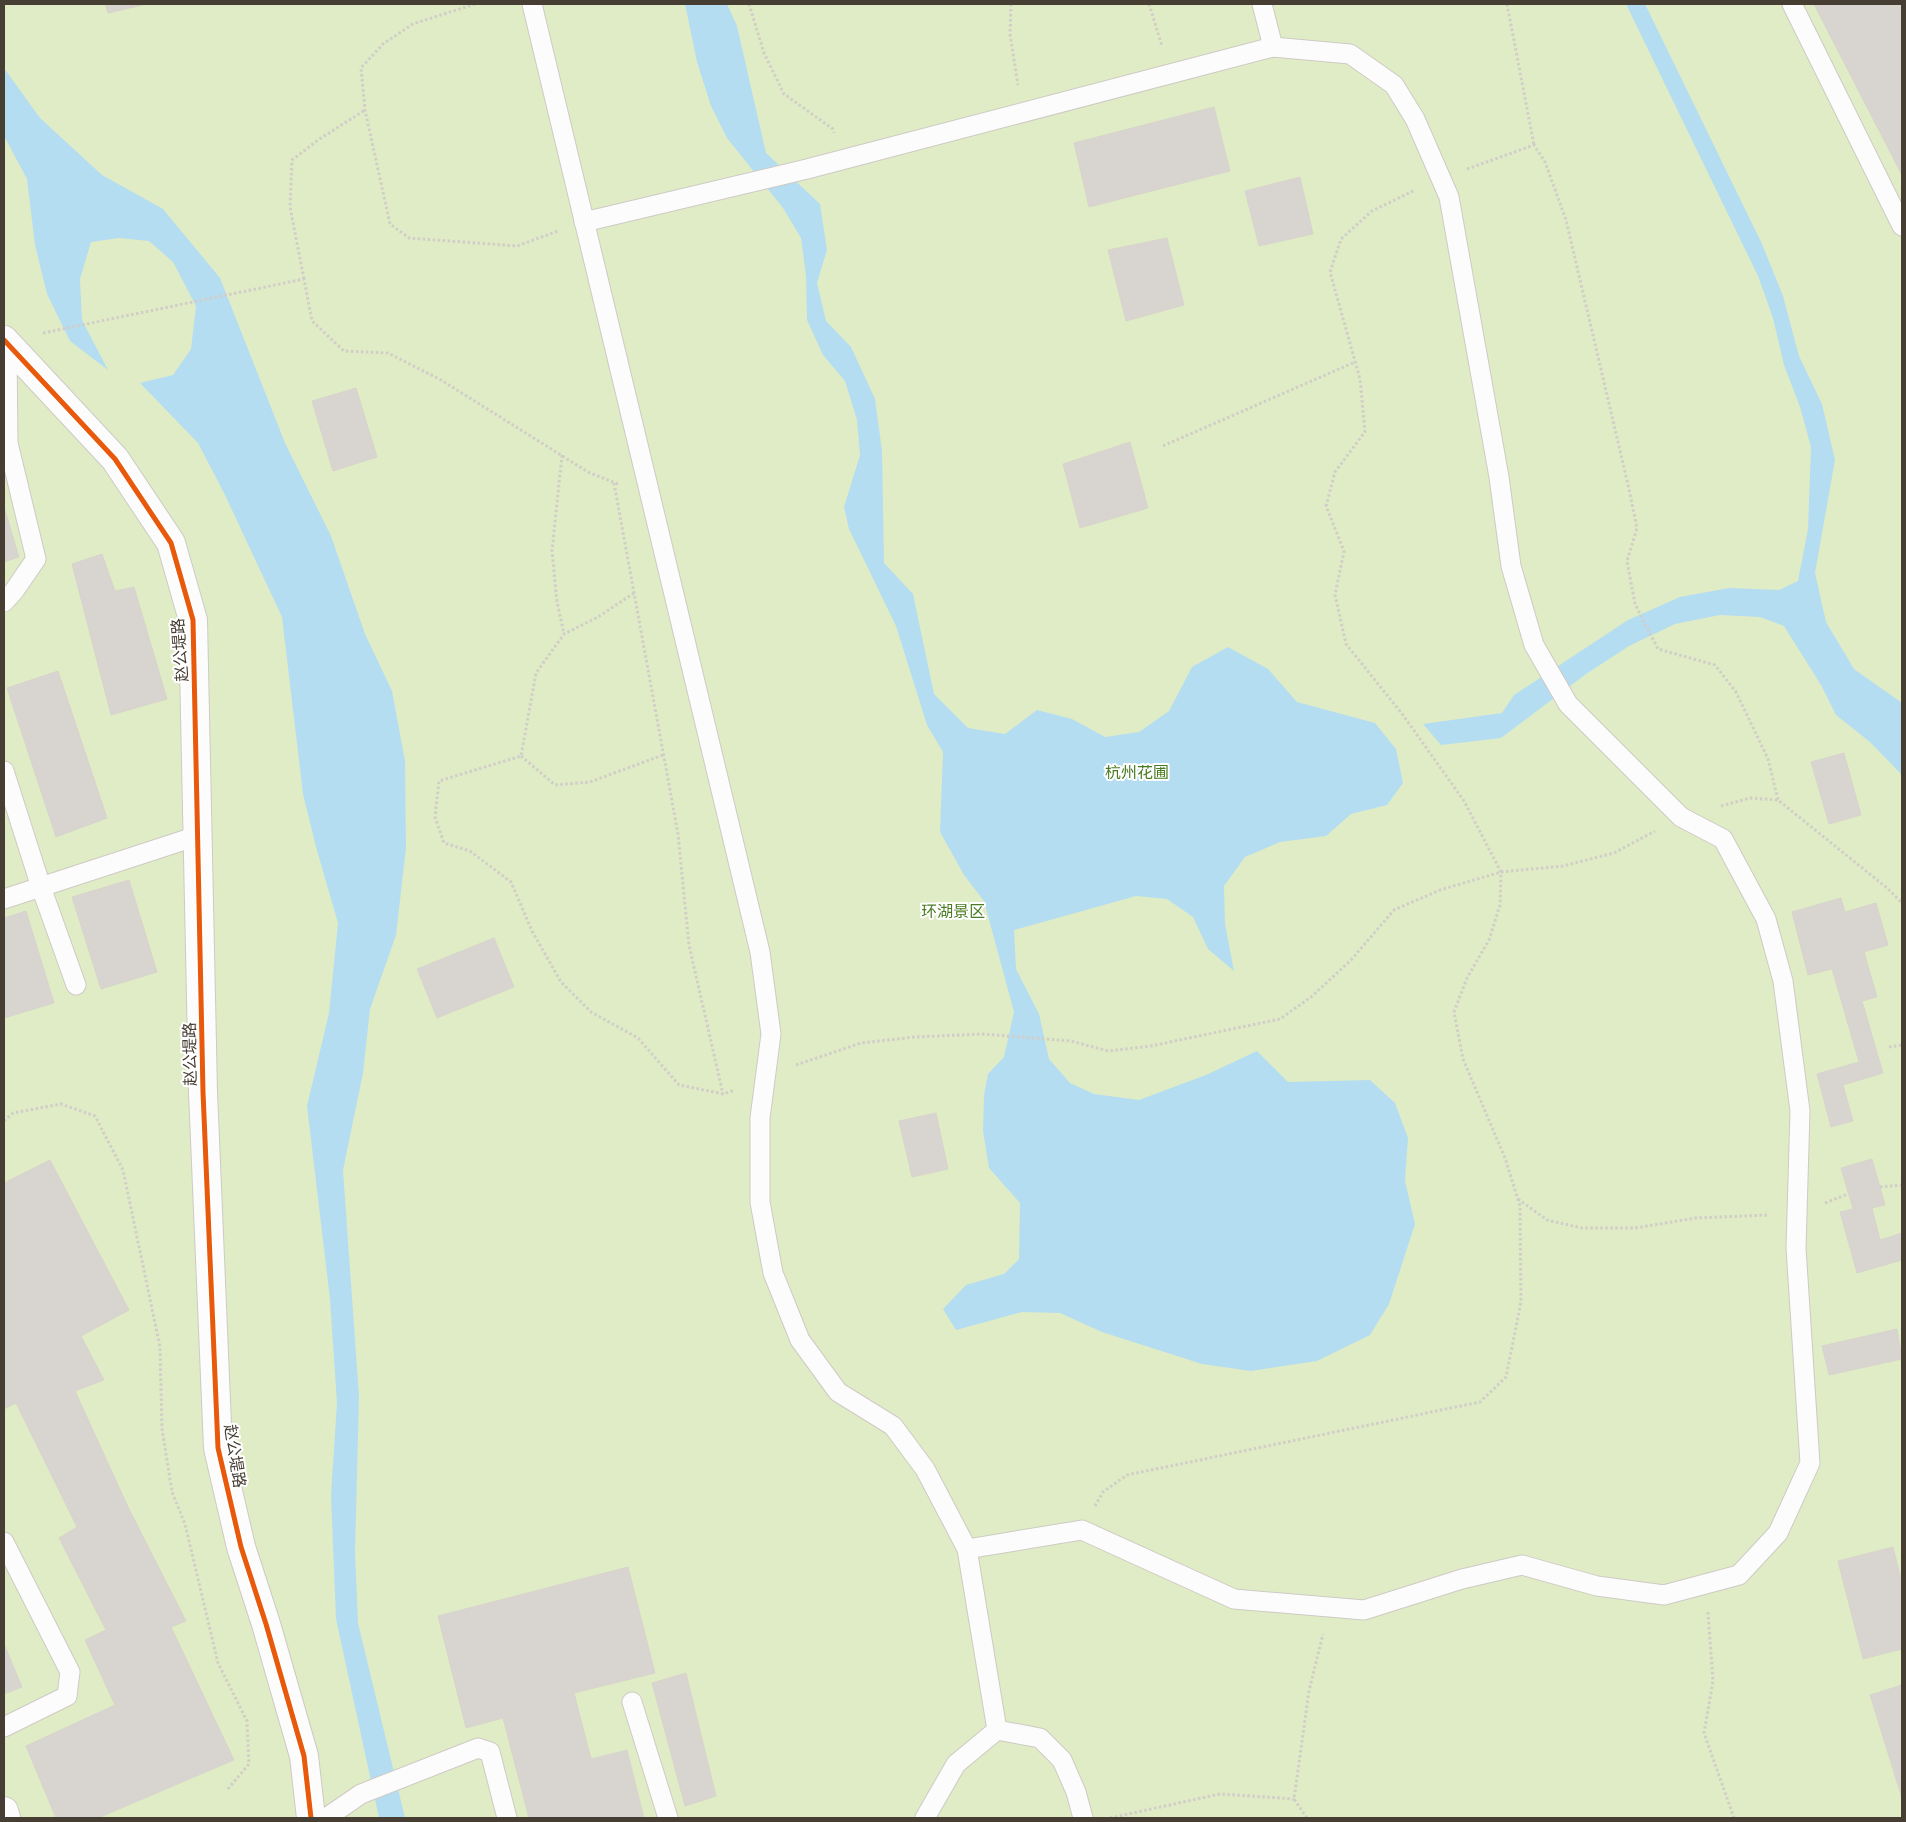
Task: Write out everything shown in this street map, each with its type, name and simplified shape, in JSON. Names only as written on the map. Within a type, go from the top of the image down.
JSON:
[{"type":"street","name":"赵公堤路","points":[[5,343],[115,459],[171,543],[193,620],[203,1092],[218,1448],[241,1547],[266,1624],[304,1756],[311,1818]]},
{"type":"street","points":[[4,1811],[6,1818]]},
{"type":"lane","points":[[532,4],[760,952],[771,1034],[760,1118],[760,1202],[773,1273],[800,1340],[838,1392],[893,1426],[925,1469],[967,1549],[997,1730]]},
{"type":"lane","points":[[1262,4],[1273,47]]},
{"type":"lane","points":[[1792,4],[1902,226]]},
{"type":"lane","points":[[584,222],[808,169],[1273,47],[1350,54],[1394,85],[1415,119],[1449,197],[1499,477],[1511,566],[1534,645],[1568,704],[1681,817],[1723,840],[1766,919],[1783,981],[1800,1111],[1796,1248],[1810,1463],[1778,1533],[1739,1575],[1664,1595],[1598,1586],[1522,1565],[1462,1579],[1364,1610],[1234,1599],[1082,1530],[967,1549]]},
{"type":"lane","points":[[4,602],[36,559],[8,444],[5,343]]},
{"type":"lane","points":[[4,771],[41,887],[76,985]]},
{"type":"lane","points":[[4,899],[197,836]]},
{"type":"lane","points":[[4,1542],[70,1672],[67,1696],[4,1727]]},
{"type":"lane","points":[[632,1702],[668,1818]]},
{"type":"lane","points":[[925,1818],[956,1764],[997,1730]]},
{"type":"lane","points":[[997,1730],[1040,1738],[1062,1760],[1076,1792],[1083,1818]]},
{"type":"lane","points":[[326,1818],[361,1794],[478,1748],[490,1752],[507,1818]]},
{"type":"path","points":[[475,4],[413,24],[383,44],[361,68],[365,110],[390,224],[409,238],[517,246],[584,222]]},
{"type":"path","points":[[749,4],[764,53],[784,94],[832,129],[841,160]]},
{"type":"path","points":[[1011,4],[1010,34],[1023,112]]},
{"type":"path","points":[[1149,4],[1170,74]]},
{"type":"path","points":[[1507,4],[1534,145],[1546,162],[1566,220],[1629,489],[1637,528],[1627,562],[1634,604],[1658,649],[1715,665],[1736,692],[1768,759],[1778,800]]},
{"type":"path","points":[[365,110],[318,140],[292,160],[290,207],[312,321],[344,351],[388,353],[449,385],[588,472],[650,497]]},
{"type":"path","points":[[1082,1530],[1103,1492],[1127,1475],[1480,1402],[1506,1378],[1521,1302],[1520,1206],[1505,1158],[1463,1058],[1454,1012],[1467,978],[1489,940],[1500,905],[1501,872],[1464,801],[1402,715],[1346,644],[1335,595],[1344,551],[1326,506],[1335,472],[1365,432],[1360,379],[1330,272],[1341,239],[1372,210],[1440,178],[1534,145]]},
{"type":"path","points":[[50,330],[107,321],[254,288],[304,280]]},
{"type":"path","points":[[1163,446],[1355,362]]},
{"type":"path","points":[[562,455],[552,551],[557,602],[564,634]]},
{"type":"path","points":[[614,483],[678,834],[688,946],[723,1094]]},
{"type":"path","points":[[521,756],[536,673],[564,634],[598,617],[634,593]]},
{"type":"path","points":[[521,756],[555,784],[590,782],[663,755]]},
{"type":"path","points":[[521,756],[439,781],[435,817],[444,842],[470,851],[510,882],[532,931],[561,982],[591,1012],[638,1038],[679,1086],[723,1094],[765,1082],[806,1060],[861,1043],[982,1034],[1071,1041],[1108,1051],[1151,1046],[1280,1019],[1311,997],[1351,960],[1394,910],[1440,890],[1501,872],[1563,866],[1614,853],[1681,817],[1750,798],[1778,800],[1887,888],[1902,903]]},
{"type":"path","points":[[1889,1047],[1902,1045]]},
{"type":"path","points":[[4,1121],[13,1113],[61,1104],[95,1116],[123,1170],[160,1347],[162,1429],[172,1492],[185,1524],[218,1663],[247,1721],[249,1764],[227,1790]]},
{"type":"path","points":[[1880,1186],[1902,1185]]},
{"type":"path","points":[[1518,1198],[1547,1220],[1582,1228],[1635,1228],[1696,1218],[1797,1213]]},
{"type":"path","points":[[1704,1584],[1710,1624],[1713,1681],[1704,1733],[1734,1818]]},
{"type":"path","points":[[1307,1818],[1294,1799],[1309,1691],[1329,1607]]},
{"type":"path","points":[[1107,1818],[1220,1794],[1294,1799]]},
{"type":"green space","name":"环湖景区","points":[[4,4],[1902,4],[1902,1818],[4,1818]]},
{"type":"water","points":[[685,4],[727,4],[737,26],[766,153],[820,204],[827,250],[817,283],[826,321],[851,347],[875,399],[882,451],[884,563],[913,594],[934,694],[968,728],[1005,734],[1037,710],[1072,719],[1105,737],[1139,732],[1169,711],[1192,667],[1228,647],[1268,669],[1297,702],[1375,723],[1396,749],[1403,783],[1387,805],[1351,814],[1326,836],[1280,842],[1245,857],[1224,886],[1225,924],[1234,971],[1208,949],[1193,917],[1167,899],[1136,896],[1014,930],[1016,969],[1039,1014],[1049,1059],[1070,1083],[1094,1094],[1139,1100],[1206,1075],[1257,1051],[1288,1082],[1370,1080],[1395,1103],[1408,1138],[1405,1181],[1415,1224],[1389,1304],[1370,1335],[1317,1361],[1251,1371],[1202,1364],[1102,1332],[1060,1313],[1022,1312],[956,1330],[943,1309],[966,1285],[1004,1274],[1019,1259],[1020,1203],[989,1168],[983,1131],[984,1095],[988,1074],[1004,1057],[1014,1012],[984,901],[964,875],[940,832],[943,752],[927,725],[896,626],[849,529],[844,507],[860,455],[857,420],[845,381],[823,355],[807,320],[806,276],[801,238],[783,208],[727,138],[711,106],[697,62]]},
{"type":"water","points":[[1626,4],[1645,4],[1762,244],[1783,296],[1799,356],[1822,404],[1835,460],[1815,573],[1826,622],[1854,669],[1902,703],[1902,775],[1870,742],[1836,715],[1821,685],[1784,626],[1760,617],[1720,615],[1675,624],[1629,646],[1586,674],[1501,738],[1441,745],[1423,724],[1502,713],[1514,695],[1628,620],[1680,597],[1729,588],[1779,590],[1798,581],[1808,529],[1811,447],[1800,407],[1784,365],[1773,318],[1758,276]]},
{"type":"water","points":[[4,68],[40,118],[102,175],[163,209],[220,278],[285,443],[331,536],[365,634],[392,691],[405,761],[406,848],[396,935],[370,1009],[363,1073],[343,1170],[359,1396],[355,1552],[358,1623],[405,1818],[379,1818],[336,1619],[331,1495],[337,1403],[330,1299],[307,1106],[329,1013],[338,923],[303,794],[282,617],[224,493],[198,443],[140,383],[173,375],[191,349],[196,306],[173,262],[149,241],[119,238],[91,242],[80,279],[82,320],[108,370],[70,341],[47,294],[35,245],[27,179],[4,136]]},
{"type":"building","points":[[105,4],[147,4],[108,13]]},
{"type":"building","points":[[1814,4],[1838,4],[1819,14]]},
{"type":"building","points":[[1838,4],[1902,4],[1902,175],[1819,14]]},
{"type":"building","points":[[1214,107],[1230,171],[1089,207],[1074,143]]},
{"type":"building","points":[[1300,177],[1313,234],[1259,246],[1245,191]]},
{"type":"building","points":[[1167,238],[1184,305],[1126,321],[1108,250]]},
{"type":"building","points":[[356,388],[377,457],[333,471],[312,401]]},
{"type":"building","points":[[1130,442],[1148,508],[1080,528],[1063,464]]},
{"type":"building","points":[[4,507],[19,557],[4,562]]},
{"type":"building","points":[[102,554],[115,591],[134,587],[167,699],[111,715],[72,564]]},
{"type":"building","points":[[58,671],[107,818],[56,837],[7,688]]},
{"type":"building","points":[[1844,753],[1861,815],[1829,824],[1811,762]]},
{"type":"building","points":[[129,880],[157,972],[101,989],[72,897]]},
{"type":"building","points":[[1841,898],[1845,912],[1876,903],[1888,945],[1864,952],[1877,997],[1862,1001],[1883,1073],[1843,1085],[1853,1121],[1831,1127],[1817,1074],[1859,1062],[1832,969],[1808,975],[1792,912]]},
{"type":"building","points":[[26,911],[54,1003],[4,1018],[4,918]]},
{"type":"building","points":[[494,938],[514,987],[437,1018],[417,969]]},
{"type":"building","points":[[936,1113],[948,1169],[912,1177],[899,1121]]},
{"type":"building","points":[[1872,1159],[1885,1205],[1872,1208],[1880,1240],[1902,1233],[1902,1260],[1857,1273],[1840,1212],[1853,1209],[1841,1168]]},
{"type":"building","points":[[50,1160],[129,1310],[81,1336],[104,1380],[75,1391],[128,1507],[186,1621],[171,1627],[234,1760],[98,1818],[56,1818],[26,1746],[115,1705],[85,1640],[106,1630],[59,1538],[77,1527],[16,1403],[4,1409],[4,1183]]},
{"type":"building","points":[[1897,1329],[1902,1359],[1829,1375],[1822,1346]]},
{"type":"building","points":[[1893,1547],[1902,1583],[1902,1649],[1863,1659],[1838,1561]]},
{"type":"building","points":[[628,1567],[655,1673],[574,1693],[591,1759],[627,1750],[644,1818],[529,1818],[503,1718],[466,1728],[438,1616]]},
{"type":"building","points":[[4,1644],[22,1687],[4,1694]]},
{"type":"building","points":[[686,1673],[716,1796],[685,1806],[652,1683]]},
{"type":"building","points":[[1902,1685],[1902,1798],[1870,1695]]},
{"type":"cycle path","points":[[4,340],[115,459],[171,543],[193,620],[203,1092],[218,1448],[241,1547],[266,1624],[304,1756],[311,1818]]},
{"type":"park label","name":"杭州花圃","points":[[1137,772]]}]
